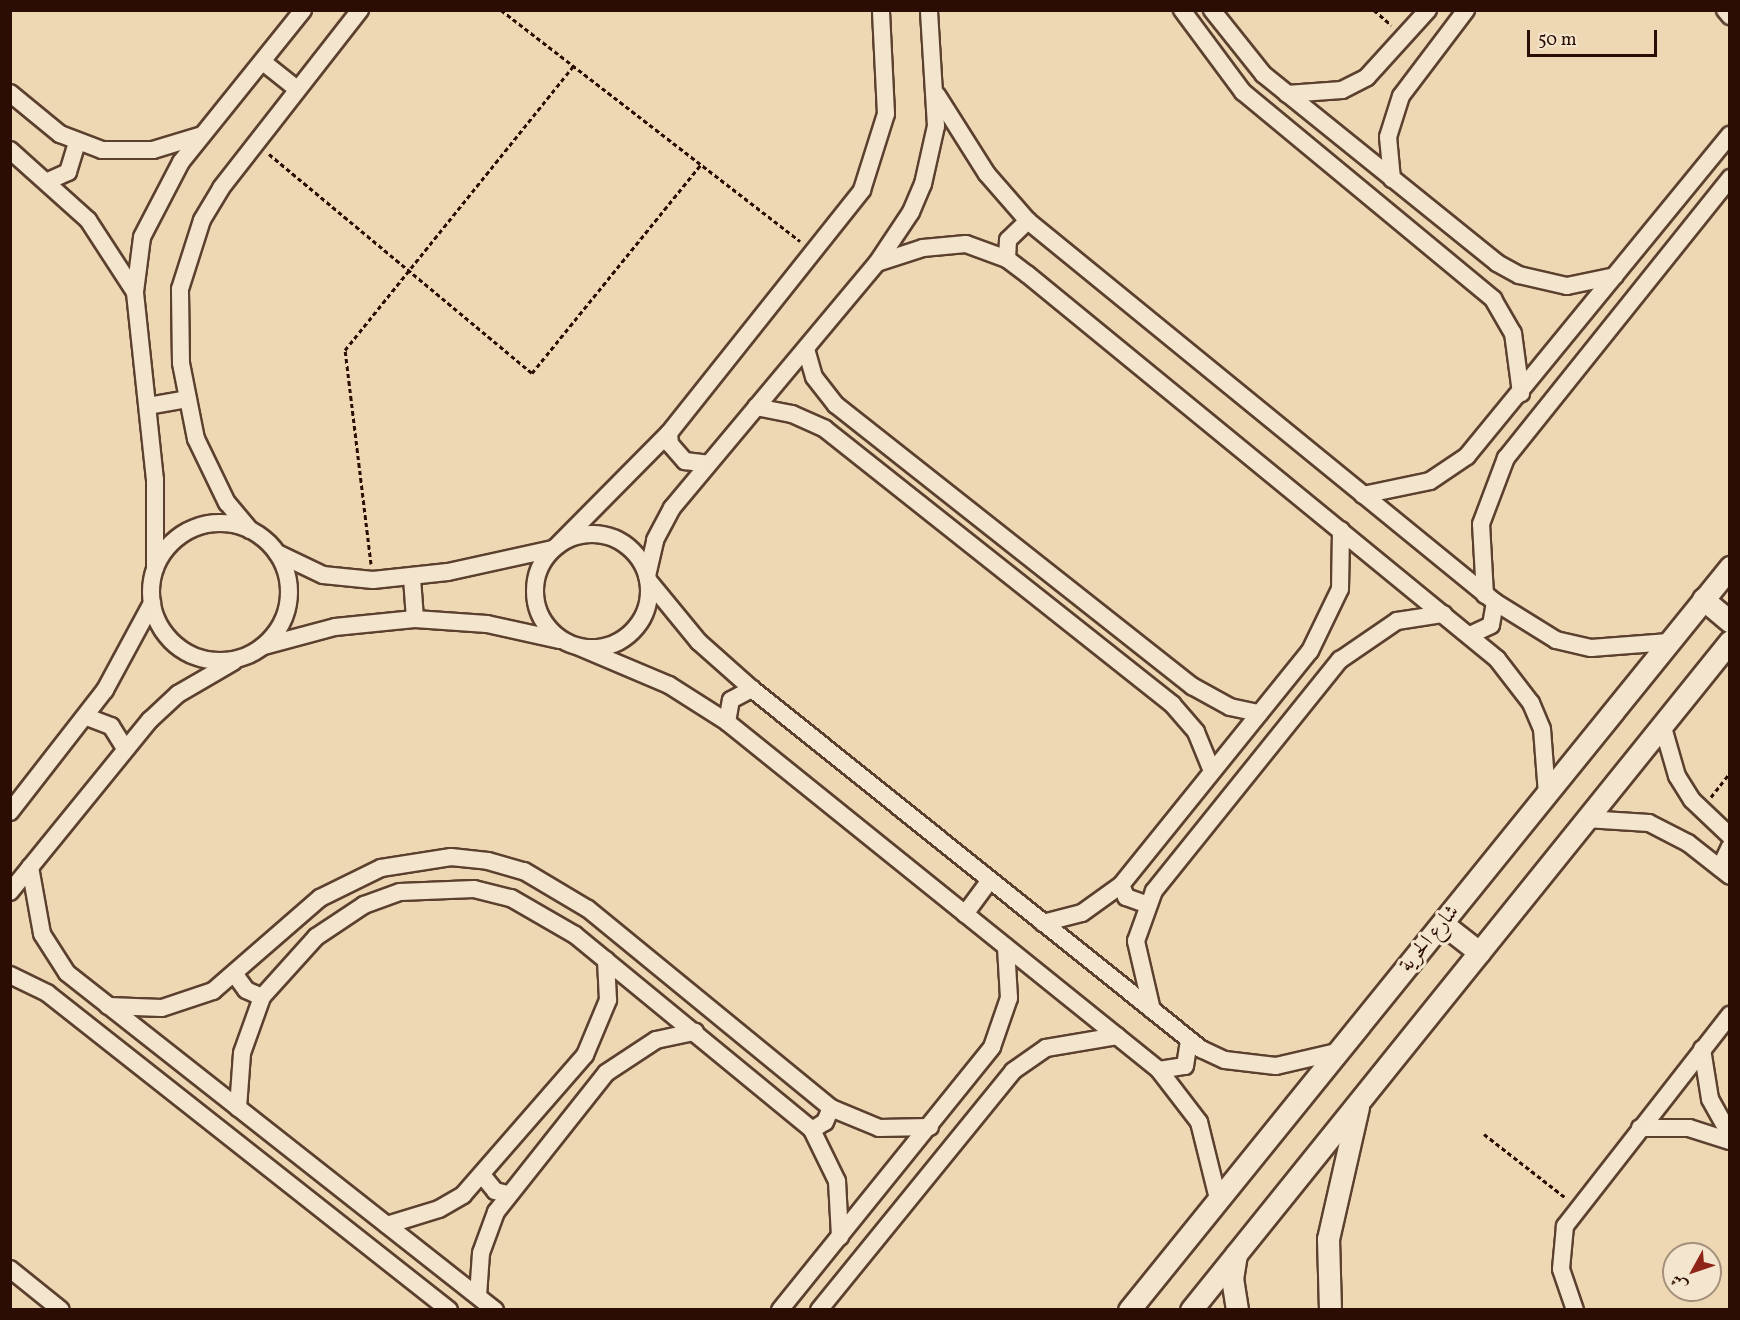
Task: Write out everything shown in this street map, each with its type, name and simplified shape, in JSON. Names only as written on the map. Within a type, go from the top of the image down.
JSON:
[{"type":"street","points":[[244,657],[204,658],[176,645],[160,627],[152,603],[157,509],[135,292],[151,211],[203,135],[303,10]]},
{"type":"street","points":[[360,10],[256,143],[207,212],[188,254],[178,326],[187,399],[209,472],[250,530],[277,553],[323,575],[373,580],[412,578],[556,546],[576,536],[611,537],[640,559],[648,578],[699,642],[752,689],[1188,1040],[1250,1066],[1276,1066],[1336,1052]]},
{"type":"street","points":[[561,641],[539,613],[535,596],[542,562],[669,433],[816,253],[862,190],[882,140],[886,87],[881,10]]},
{"type":"street","points":[[579,647],[617,643],[632,632],[643,617],[648,578],[663,524],[708,464],[877,263],[923,184],[937,95],[929,10]]},
{"type":"street","points":[[1212,10],[1241,51],[1287,94],[1497,263],[1518,275],[1558,285],[1615,276]]},
{"type":"street","points":[[1287,94],[1342,90],[1389,58],[1428,10]]},
{"type":"street","points":[[1392,179],[1388,137],[1411,77],[1466,10]]},
{"type":"street","points":[[1725,10],[1730,16]]},
{"type":"street","points":[[1184,11],[1243,93],[1478,284],[1513,333],[1521,393]]},
{"type":"street","points":[[1389,58],[1399,74],[1411,77]]},
{"type":"street","points":[[263,62],[297,89]]},
{"type":"street","points":[[10,77],[13,95],[77,142],[128,152],[203,135]]},
{"type":"street","points":[[937,95],[981,166],[1028,221],[1490,599],[1556,640],[1591,648],[1669,642]]},
{"type":"street","points":[[1363,495],[1430,481],[1483,440],[1730,135]]},
{"type":"street","points":[[48,181],[68,172],[77,142]]},
{"type":"street","points":[[10,150],[48,181],[106,243],[135,292]]},
{"type":"street","points":[[1470,635],[1491,625],[1481,524],[1506,458],[1730,178]]},
{"type":"street","points":[[1682,193],[1704,210]]},
{"type":"street","points":[[1007,259],[1008,240],[1028,221]]},
{"type":"street","points":[[877,263],[944,244],[966,244],[1007,259],[1470,635],[1516,679],[1531,703],[1542,729],[1547,794]]},
{"type":"street","points":[[1478,284],[1490,279],[1497,263]]},
{"type":"street","points":[[806,349],[814,376],[836,405],[1192,686],[1230,707],[1259,713]]},
{"type":"street","points":[[148,406],[187,399]]},
{"type":"street","points":[[756,407],[792,414],[825,429],[1172,704],[1196,732],[1212,771]]},
{"type":"street","points":[[669,433],[670,444],[685,461],[708,464]]},
{"type":"street","points":[[1483,440],[1490,455],[1506,458]]},
{"type":"street","points":[[155,568],[166,548],[194,528],[228,523],[250,530]]},
{"type":"street","points":[[1043,922],[1082,913],[1121,885],[1317,642],[1340,589],[1341,530]]},
{"type":"street","points":[[263,647],[277,632],[289,592],[277,553]]},
{"type":"street","name":"شارع الحرية","points":[[1129,1310],[1730,567]]},
{"type":"street","points":[[412,578],[415,619]]},
{"type":"street","points":[[1703,599],[1730,622]]},
{"type":"street","points":[[10,812],[87,717],[152,603]]},
{"type":"street","points":[[1152,1010],[1136,941],[1145,904],[1340,660],[1397,621],[1443,614]]},
{"type":"street","points":[[10,892],[125,748],[178,694],[263,647],[336,627],[415,619],[487,624],[561,641],[669,685],[727,723],[1159,1070],[1199,1122],[1218,1199]]},
{"type":"street","points":[[1191,1310],[1730,641]]},
{"type":"street","points":[[1317,642],[1332,647],[1340,660]]},
{"type":"street","points":[[727,723],[731,700],[752,689]]},
{"type":"street","points":[[87,717],[111,726],[125,748]]},
{"type":"street","points":[[1662,724],[1677,776],[1701,810],[1730,836]]},
{"type":"street","points":[[1586,819],[1648,823],[1725,872],[1730,847]]},
{"type":"street","points":[[108,1006],[134,1009],[188,1002],[236,975],[294,919],[350,880],[414,860],[488,861],[533,875],[588,909],[831,1108],[879,1128],[930,1127]]},
{"type":"street","points":[[30,867],[42,934],[67,973],[495,1310]]},
{"type":"street","points":[[965,914],[990,880]]},
{"type":"street","points":[[1121,885],[1126,897],[1145,904]]},
{"type":"street","points":[[238,1108],[242,1053],[262,998],[294,957],[339,919],[400,892],[437,887],[510,898],[544,914],[606,960],[812,1130],[837,1181],[840,1237]]},
{"type":"street","points":[[1443,924],[1479,952]]},
{"type":"street","points":[[780,1310],[975,1071],[1003,1023],[1010,972],[1006,947]]},
{"type":"street","points":[[387,1225],[439,1209],[483,1176],[585,1055],[608,1000],[606,960]]},
{"type":"street","points":[[47,993],[52,978],[67,973]]},
{"type":"street","points":[[10,975],[47,993],[449,1310]]},
{"type":"street","points":[[236,975],[246,990],[262,998]]},
{"type":"street","points":[[1575,1310],[1566,1290],[1560,1248],[1576,1206],[1730,1015]]},
{"type":"street","points":[[478,1296],[487,1232],[508,1194],[606,1073],[656,1040],[695,1032]]},
{"type":"street","points":[[819,1310],[997,1088],[1046,1048],[1118,1036]]},
{"type":"street","points":[[1159,1070],[1185,1066],[1188,1040]]},
{"type":"street","points":[[1702,1049],[1710,1099],[1730,1135]]},
{"type":"street","points":[[585,1055],[599,1059],[606,1073]]},
{"type":"street","points":[[975,1071],[989,1076],[997,1088]]},
{"type":"street","points":[[1330,1310],[1328,1239],[1360,1100]]},
{"type":"street","points":[[812,1130],[825,1122],[831,1108]]},
{"type":"street","points":[[1640,1128],[1689,1128],[1730,1141]]},
{"type":"street","points":[[483,1176],[495,1191],[508,1194]]},
{"type":"street","points":[[325,1213],[343,1190]]},
{"type":"street","points":[[1236,1254],[1232,1278],[1237,1310]]},
{"type":"street","points":[[10,1269],[61,1310]]},
{"type":"path","points":[[501,10],[816,253]]},
{"type":"path","points":[[1374,10],[1406,37]]},
{"type":"path","points":[[373,580],[345,350],[573,66]]},
{"type":"path","points":[[256,143],[532,373],[701,164]]},
{"type":"path","points":[[1701,810],[1730,773]]},
{"type":"path","points":[[1484,1134],[1576,1206]]}]
